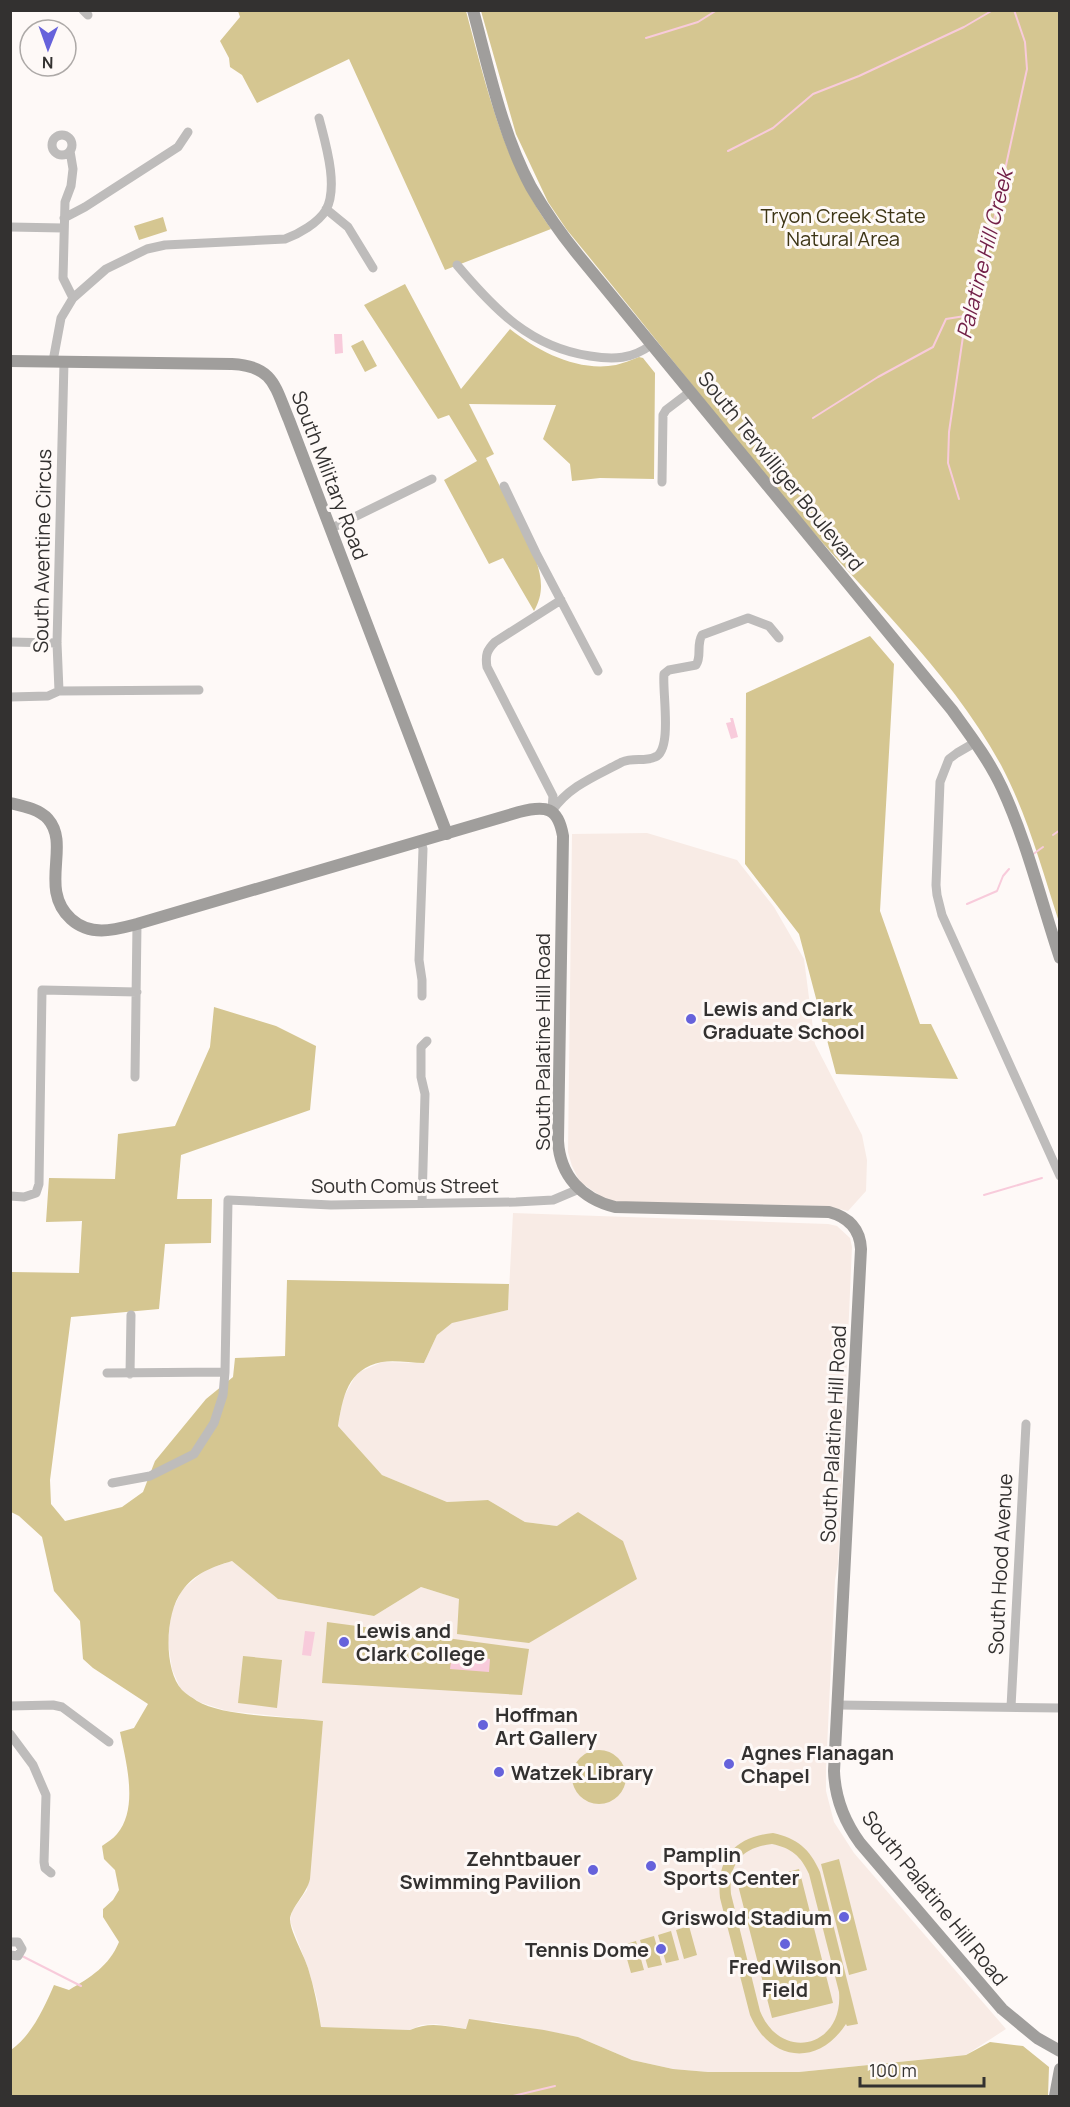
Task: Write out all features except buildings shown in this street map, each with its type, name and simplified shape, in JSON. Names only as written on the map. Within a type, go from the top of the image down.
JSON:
[{"type":"street","name":"South Terwilliger Boulevard","points":[[473,10],[502,113],[519,162],[532,188],[569,243],[976,742],[998,779],[1013,815],[1059,958]]},
{"type":"street","points":[[70,151],[73,169],[71,186],[65,202],[63,278],[73,298],[105,269],[147,249],[200,242],[285,239],[298,234],[326,209],[331,182],[331,168],[319,118]]},
{"type":"street","points":[[10,227],[64,223],[178,147],[189,132]]},
{"type":"street","points":[[326,209],[348,226],[373,268]]},
{"type":"street","points":[[457,265],[483,296],[507,318],[531,336],[568,353],[609,359],[635,355],[651,345]]},
{"type":"street","name":"South Aventine Circus","points":[[59,692],[57,644],[58,361],[61,318],[73,298]]},
{"type":"street","name":"South Military Road","points":[[10,361],[250,365],[260,369],[271,380],[447,834]]},
{"type":"street","points":[[662,482],[663,415],[666,410],[691,391]]},
{"type":"street","points":[[330,529],[432,479]]},
{"type":"street","points":[[504,486],[598,671]]},
{"type":"street","points":[[552,811],[553,796],[488,667],[486,654],[495,642],[561,600]]},
{"type":"street","points":[[552,811],[570,790],[622,762],[630,759],[654,758],[659,755],[664,742],[666,722],[664,678],[666,671],[696,665],[699,660],[699,642],[702,635],[752,619],[769,626],[779,638]]},
{"type":"street","points":[[10,642],[57,644]]},
{"type":"street","points":[[10,697],[48,696],[59,692],[199,690]]},
{"type":"street","points":[[976,742],[949,759],[940,782],[937,895],[942,915],[1059,1176]]},
{"type":"street","points":[[10,803],[38,812],[51,823],[56,842],[56,892],[60,904],[76,924],[95,931],[115,930],[137,924],[530,809],[552,811]]},
{"type":"street","name":"South Palatine Hill Road","points":[[552,811],[559,819],[563,836],[558,1148],[566,1171],[579,1189],[594,1200],[622,1208],[829,1212],[846,1218],[859,1236],[861,1249],[859,1314],[835,1785],[842,1811],[853,1834],[1002,2009],[1037,2038],[1059,2051]]},
{"type":"street","points":[[421,842],[423,849],[419,963],[422,996]]},
{"type":"street","points":[[135,1077],[137,924]]},
{"type":"street","points":[[10,1196],[24,1197],[36,1193],[39,1184],[42,990],[137,992]]},
{"type":"street","points":[[422,1203],[425,1094],[421,1077],[421,1047],[427,1041]]},
{"type":"street","name":"South Comus Street","points":[[225,1372],[228,1200],[331,1204],[547,1201],[579,1189]]},
{"type":"street","points":[[130,1315],[130,1374]]},
{"type":"street","points":[[107,1374],[225,1372],[223,1395],[214,1423],[194,1454],[150,1476],[112,1483]]},
{"type":"street","name":"South Hood Avenue","points":[[1011,1707],[1026,1424]]},
{"type":"street","points":[[10,1706],[53,1705],[62,1707],[109,1742]]},
{"type":"street","points":[[838,1705],[1059,1708]]},
{"type":"street","points":[[10,1734],[33,1765],[45,1790],[44,1862],[45,1868],[51,1873]]},
{"type":"street","points":[[10,1942],[18,1942],[22,1949],[18,1956],[10,1955]]},
{"type":"street","points":[[1055,2097],[1059,2069]]},
{"type":"shaded area","points":[[334,334],[342,334],[343,353],[335,354]]},
{"type":"shaded area","points":[[730,718],[733,718],[738,737],[731,739],[726,723],[731,722]]},
{"type":"shaded area","name":"Lewis and Clark Graduate School","points":[[647,833],[737,860],[774,907],[804,959],[815,1044],[862,1135],[867,1160],[866,1191],[848,1211],[826,1206],[619,1202],[605,1199],[580,1182],[568,1152],[572,834]]},
{"type":"shaded area","name":"Lewis and Clark College","points":[[513,1213],[828,1224],[837,1226],[850,1238],[852,1247],[826,1791],[834,1822],[854,1853],[1006,2029],[966,2055],[799,2072],[708,2072],[673,2069],[632,2060],[578,2037],[492,2021],[467,2029],[436,2024],[421,2025],[410,2030],[321,2027],[317,1999],[308,1968],[290,1921],[292,1911],[307,1890],[323,1721],[227,1711],[199,1702],[181,1690],[172,1669],[168,1641],[171,1613],[182,1590],[205,1570],[232,1561],[278,1599],[374,1616],[421,1587],[459,1599],[557,1526],[525,1522],[488,1500],[447,1502],[382,1475],[338,1426],[343,1398],[357,1373],[382,1362],[424,1363],[437,1335],[452,1322],[508,1310]]},
{"type":"shaded area","points":[[305,1631],[315,1632],[311,1656],[302,1655]]},
{"type":"shaded area","points":[[452,1653],[490,1659],[489,1672],[450,1669]]},
{"type":"green space","points":[[238,11],[466,11],[498,124],[520,178],[551,229],[445,270],[349,59],[257,103],[242,75],[230,67],[229,58],[220,41],[240,17]]},
{"type":"green space","name":"Tryon Creek State Natural Area","points":[[481,11],[1059,11],[1059,922],[1019,803],[1001,765],[955,695],[902,630],[817,537],[762,471],[567,230],[548,202],[516,134]]},
{"type":"green space","points":[[163,217],[167,231],[139,240],[134,226]]},
{"type":"green space","points":[[405,284],[461,389],[510,329],[533,345],[573,363],[587,366],[616,365],[639,357],[643,358],[655,373],[654,479],[600,478],[572,481],[570,464],[543,439],[556,405],[469,404],[494,454],[486,458],[536,560],[541,586],[534,611],[503,558],[489,564],[444,480],[477,461],[449,415],[438,419],[364,305]]},
{"type":"green space","points":[[363,340],[377,366],[365,372],[351,346]]},
{"type":"green space","points":[[870,636],[894,664],[880,911],[920,1024],[931,1024],[958,1079],[836,1074],[799,934],[745,864],[746,693]]},
{"type":"green space","points":[[214,1007],[276,1026],[316,1046],[310,1110],[181,1155],[177,1199],[212,1199],[211,1243],[165,1244],[159,1309],[71,1317],[50,1480],[51,1504],[65,1521],[122,1507],[143,1492],[155,1461],[206,1399],[233,1377],[235,1358],[285,1356],[287,1280],[509,1284],[508,1310],[452,1323],[437,1335],[424,1363],[382,1362],[361,1371],[354,1378],[345,1395],[338,1426],[382,1475],[447,1502],[488,1500],[525,1522],[557,1526],[578,1512],[623,1541],[637,1579],[529,1643],[457,1634],[459,1599],[421,1587],[374,1616],[278,1599],[232,1561],[204,1572],[182,1591],[172,1613],[168,1641],[172,1669],[182,1690],[197,1701],[223,1710],[258,1716],[323,1721],[310,1879],[290,1920],[310,1975],[321,2027],[410,2030],[438,2025],[466,2029],[469,2019],[578,2037],[632,2060],[673,2069],[708,2072],[799,2072],[938,2058],[966,2055],[990,2042],[1023,2046],[1049,2067],[1048,2096],[11,2096],[11,2050],[31,2029],[42,2012],[54,1985],[69,1990],[85,1980],[105,1964],[119,1942],[103,1917],[103,1909],[113,1900],[119,1890],[115,1870],[104,1859],[102,1846],[117,1834],[128,1811],[129,1784],[120,1732],[134,1728],[148,1704],[83,1659],[80,1621],[54,1591],[42,1537],[19,1516],[11,1512],[11,1272],[79,1273],[82,1221],[46,1222],[49,1178],[115,1179],[118,1134],[175,1126],[210,1047]]},
{"type":"green space","points":[[327,1622],[529,1649],[522,1695],[322,1683]]},
{"type":"green space","points":[[243,1656],[282,1660],[277,1708],[238,1703]]},
{"type":"green space","points":[[599,1750],[609,1752],[618,1758],[624,1767],[626,1777],[624,1787],[618,1796],[609,1802],[599,1804],[589,1802],[580,1796],[574,1787],[572,1777],[574,1767],[580,1758],[589,1752]]},
{"type":"green space","points":[[773,1833],[796,1841],[816,1864],[820,1872],[858,2024],[847,2026],[846,2024],[835,2038],[809,2052],[795,2053],[782,2050],[759,2031],[750,2015],[720,1898],[721,1872],[730,1852],[748,1839]],"holes":[[[772,1844],[795,1854],[803,1862],[809,1874],[839,1992],[838,2011],[832,2025],[822,2036],[809,2042],[796,2042],[782,2038],[770,2027],[760,2011],[731,1894],[732,1874],[739,1859],[745,1853],[762,1846]]]},
{"type":"green space","name":"Griswold Stadium","points":[[839,1859],[867,1970],[849,1975],[821,1864]]},
{"type":"green space","name":"Fred Wilson Field","points":[[799,1869],[833,2003],[772,2018],[738,1885]]},
{"type":"green space","points":[[689,1926],[697,1955],[684,1959],[676,1930]]},
{"type":"green space","points":[[671,1931],[679,1960],[666,1963],[658,1935]]},
{"type":"green space","points":[[654,1936],[662,1965],[648,1968],[640,1940]]},
{"type":"green space","points":[[636,1941],[644,1970],[631,1973],[623,1945]]},
{"type":"waterway","points":[[646,38],[698,22],[717,10]]},
{"type":"waterway","points":[[728,151],[773,128],[813,94],[859,76],[964,27],[993,10]]},
{"type":"waterway","name":"Palatine Hill Creek","points":[[959,499],[948,463],[949,432],[966,316],[984,266],[1027,69],[1025,42],[1014,10]]},
{"type":"waterway","points":[[813,418],[878,377],[933,347],[946,319],[965,316]]},
{"type":"waterway","points":[[1053,835],[1060,830]]},
{"type":"waterway","points":[[1032,855],[1043,847]]},
{"type":"waterway","points":[[967,904],[997,891],[1003,876],[1009,869]]},
{"type":"waterway","points":[[984,1195],[1042,1178]]},
{"type":"waterway","points":[[22,1956],[81,1986]]},
{"type":"waterway","points":[[513,2096],[555,2086]]},
{"type":"place","name":"Lewis and Clark Graduate School","points":[[691,1019]]},
{"type":"place","name":"Lewis and Clark College","points":[[344,1642]]},
{"type":"place","name":"Hoffman Art Gallery","points":[[483,1725]]},
{"type":"place","name":"Agnes Flanagan Chapel","points":[[729,1764]]},
{"type":"place","name":"Watzek Library","points":[[499,1772]]},
{"type":"place","name":"Pamplin Sports Center","points":[[651,1866]]},
{"type":"place","name":"Zehntbauer Swimming Pavilion","points":[[593,1870]]},
{"type":"place","name":"Griswold Stadium","points":[[844,1917]]},
{"type":"place","name":"Fred Wilson Field","points":[[785,1944]]},
{"type":"place","name":"Tennis Dome","points":[[661,1949]]}]
